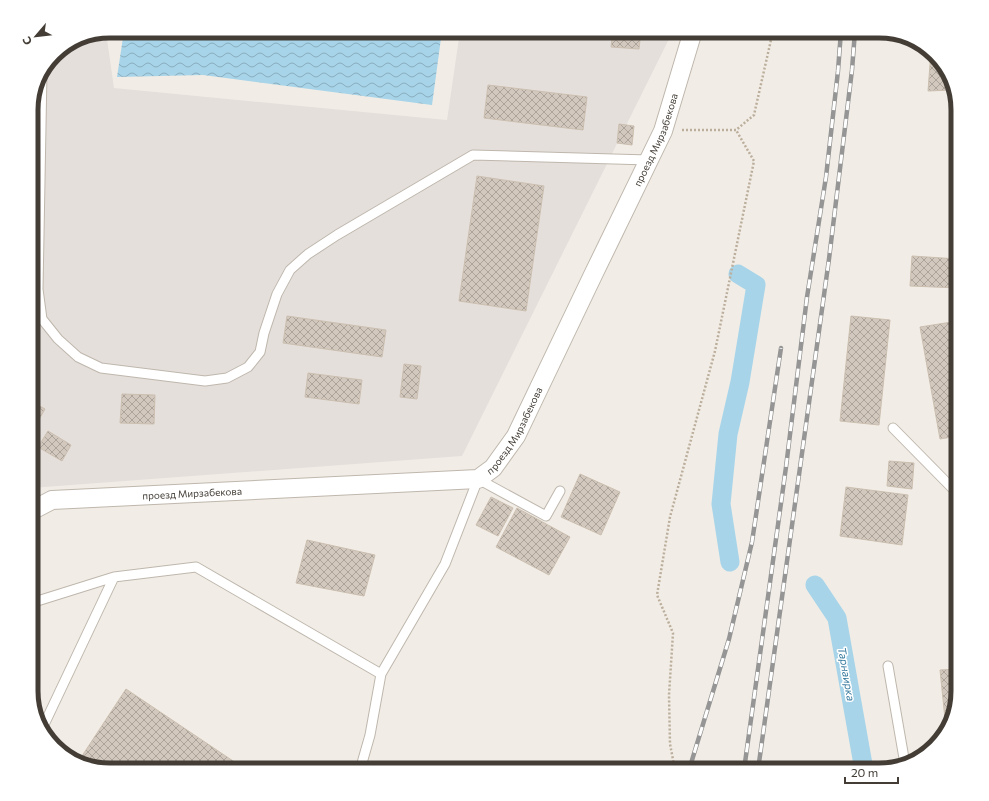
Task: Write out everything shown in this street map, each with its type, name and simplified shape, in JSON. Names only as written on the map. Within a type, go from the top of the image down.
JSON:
[{"type":"street","name":"проезд Мирзабекова","points":[[38,507],[52,500],[478,479],[493,468],[516,436],[663,131],[692,38]]},
{"type":"lane","points":[[42,88],[38,289],[42,319],[58,339],[78,357],[101,368],[205,381],[227,378],[248,367],[260,352],[264,333],[277,294],[290,270],[308,254],[336,235],[473,155],[649,160]]},
{"type":"lane","points":[[893,428],[951,487]]},
{"type":"lane","points":[[362,763],[370,734],[381,674],[445,564],[478,479],[546,516],[560,491]]},
{"type":"lane","points":[[38,601],[114,577],[196,567],[381,674]]},
{"type":"lane","points":[[45,723],[114,577]]},
{"type":"lane","points":[[888,666],[904,758]]},
{"type":"path","points":[[663,131],[736,130],[754,115],[771,38]]},
{"type":"path","points":[[674,763],[670,744],[669,695],[673,633],[657,595],[670,517],[715,351],[754,161],[736,130]]},
{"type":"shaded area","points":[[107,38],[114,88],[447,120],[459,38],[669,38],[462,456],[38,487],[39,96],[45,78],[53,66],[63,56],[70,50],[96,39]]},
{"type":"water","points":[[123,38],[441,38],[432,105],[203,75],[117,77]]},
{"type":"building","points":[[612,38],[640,38],[639,49],[611,47]]},
{"type":"building","points":[[930,60],[939,70],[948,90],[928,91]]},
{"type":"building","points":[[488,85],[587,97],[583,130],[484,118]]},
{"type":"building","points":[[619,124],[634,126],[632,145],[617,143]]},
{"type":"building","points":[[477,176],[544,186],[526,311],[459,301]]},
{"type":"building","points":[[912,256],[951,259],[951,288],[910,286]]},
{"type":"building","points":[[287,316],[386,330],[382,357],[283,343]]},
{"type":"building","points":[[851,316],[890,320],[879,425],[840,421]]},
{"type":"building","points":[[951,322],[951,437],[940,439],[920,327]]},
{"type":"building","points":[[404,364],[421,366],[417,399],[400,397]]},
{"type":"building","points":[[308,373],[362,380],[359,404],[305,397]]},
{"type":"building","points":[[122,394],[155,395],[154,424],[120,423]]},
{"type":"building","points":[[38,405],[45,409],[38,421]]},
{"type":"building","points":[[48,431],[71,445],[62,461],[38,447]]},
{"type":"building","points":[[889,461],[914,463],[912,489],[887,486]]},
{"type":"building","points":[[580,474],[620,492],[601,535],[561,517]]},
{"type":"building","points":[[846,487],[908,495],[902,545],[840,536]]},
{"type":"building","points":[[491,497],[513,508],[498,536],[476,525]]},
{"type":"building","points":[[517,508],[570,537],[549,575],[496,547]]},
{"type":"building","points":[[307,540],[375,555],[364,596],[296,583]]},
{"type":"building","points":[[951,669],[950,705],[945,718],[940,670]]},
{"type":"building","points":[[126,689],[236,763],[110,763],[96,762],[82,757]]},
{"type":"waterway","points":[[730,562],[721,504],[728,434],[740,382],[756,285],[738,274]]},
{"type":"waterway","name":"Тарнаирка","points":[[815,585],[837,618],[863,763]]},
{"type":"railway","points":[[745,763],[786,467],[807,297],[826,177],[840,38]]},
{"type":"railway","points":[[759,763],[829,259],[852,70],[854,38]]},
{"type":"railway","points":[[691,763],[729,639],[752,542],[781,348]]}]
